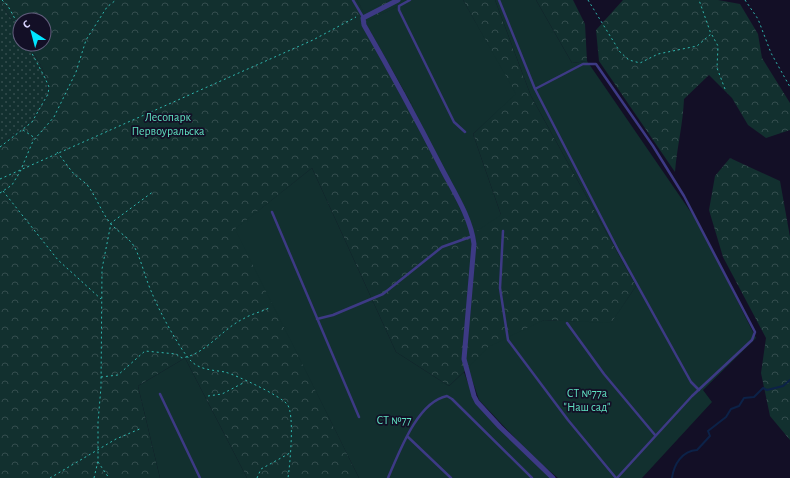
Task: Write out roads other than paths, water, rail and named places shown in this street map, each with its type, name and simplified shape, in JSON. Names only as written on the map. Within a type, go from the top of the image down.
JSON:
[{"type":"street","points":[[398,0],[363,18],[364,25],[401,90],[459,201],[473,236],[474,244],[464,359],[474,396],[476,402],[500,427],[553,478]]},
{"type":"lane","points":[[353,0],[363,18]]},
{"type":"lane","points":[[410,0],[399,6],[399,10],[454,122],[465,132]]},
{"type":"lane","points":[[499,0],[535,89],[618,250],[691,382],[699,390]]},
{"type":"lane","points":[[503,231],[500,288],[508,340],[568,420],[616,478],[699,390],[752,340],[755,332],[706,236],[653,146],[596,64],[583,64],[535,89]]},
{"type":"lane","points":[[272,212],[360,417]]},
{"type":"lane","points":[[317,319],[333,315],[382,294],[442,246],[473,236]]},
{"type":"lane","points":[[567,323],[604,374],[655,435]]},
{"type":"lane","points":[[160,394],[200,478]]},
{"type":"lane","points":[[388,478],[415,422],[435,401],[447,396],[452,399],[532,478]]},
{"type":"lane","points":[[408,437],[451,478]]},
{"type":"waterway","points":[[672,478],[677,463],[680,459],[687,453],[697,450],[710,436],[708,431],[726,417],[731,409],[739,406],[744,398],[754,397],[763,388],[767,390],[783,386],[790,380]]},
{"type":"park label","name":"Лесопарк Первоуральска","points":[[168,124]]},
{"type":"park label","name":"СТ №77а \"Наш сад\"","points":[[587,400]]},
{"type":"park label","name":"СТ №77","points":[[394,420]]}]
